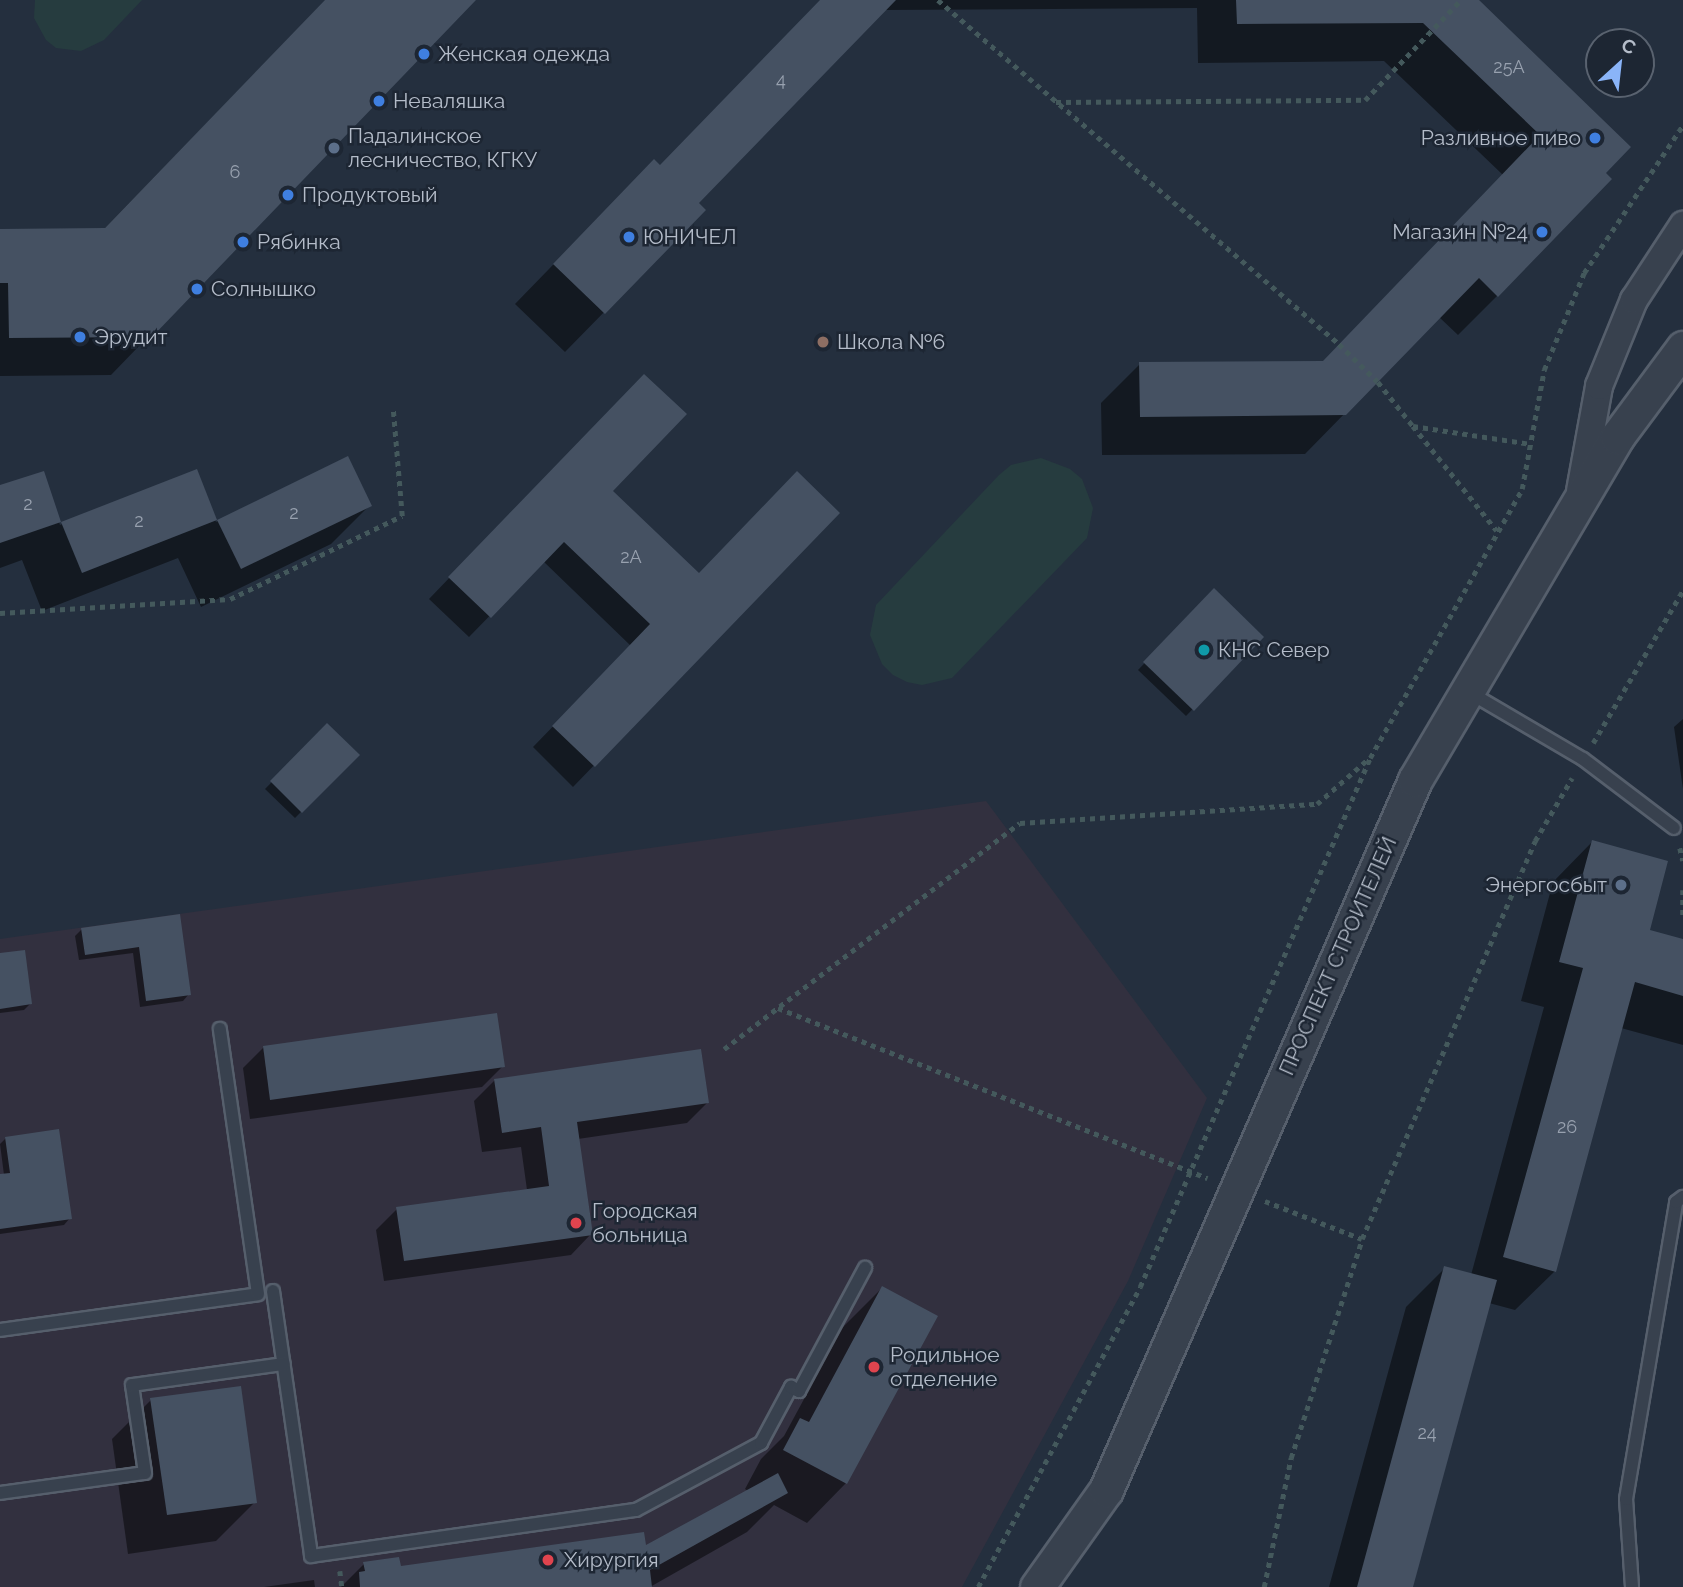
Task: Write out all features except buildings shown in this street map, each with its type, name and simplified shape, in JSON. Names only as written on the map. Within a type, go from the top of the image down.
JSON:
[{"type":"street","points":[[1577,505],[1599,386],[1634,300],[1683,225]]},
{"type":"street","name":"ПРОСПЕКТ СТРОИТЕЛЕЙ","points":[[1037,1587],[1106,1490],[1415,780],[1617,437],[1682,352]]},
{"type":"lane","points":[[1467,691],[1583,759],[1674,828]]},
{"type":"lane","points":[[0,1330],[258,1294],[220,1028]]},
{"type":"lane","points":[[1632,1587],[1626,1499],[1675,1202],[1683,1197]]},
{"type":"lane","points":[[273,1291],[311,1556],[636,1510],[761,1443],[791,1387],[799,1391],[865,1268]]},
{"type":"lane","points":[[0,1493],[145,1473],[132,1385],[284,1364]]},
{"type":"path","points":[[938,0],[1339,344],[1378,382],[1498,532]]},
{"type":"path","points":[[1056,102],[1365,100],[1461,0]]},
{"type":"path","points":[[978,1587],[1140,1287],[1370,758],[1522,489],[1544,370],[1584,273],[1683,125]]},
{"type":"path","points":[[0,613],[230,599],[402,516],[394,409]]},
{"type":"path","points":[[1413,426],[1530,444]]},
{"type":"path","points":[[1264,1587],[1291,1458],[1362,1239],[1535,842],[1683,590]]},
{"type":"path","points":[[724,1049],[1020,823],[1317,804],[1370,758]]},
{"type":"path","points":[[1683,890],[1683,918]]},
{"type":"path","points":[[778,1008],[1362,1239]]},
{"type":"shaded area","name":"Городская больница","points":[[986,801],[1207,1098],[1128,1281],[962,1587],[0,1587],[0,939]]},
{"type":"green space","points":[[35,0],[142,0],[104,40],[81,51],[56,48],[46,40],[34,18]]},
{"type":"green space","points":[[1041,458],[1070,469],[1082,479],[1093,508],[1087,538],[952,678],[922,685],[893,675],[882,664],[870,635],[876,605],[999,475],[1011,465]]},
{"type":"place","name":"Женская одежда","points":[[424,54]]},
{"type":"place","name":"Неваляшка","points":[[379,101]]},
{"type":"place","name":"Разливное пиво","points":[[1595,138]]},
{"type":"place","name":"Падалинское лесничество, КГКУ","points":[[334,148]]},
{"type":"place","name":"Продуктовый","points":[[288,195]]},
{"type":"place","name":"Магазин №24","points":[[1542,232]]},
{"type":"place","name":"ЮНИЧЕЛ","points":[[629,237]]},
{"type":"place","name":"Рябинка","points":[[243,242]]},
{"type":"place","name":"Солнышко","points":[[197,289]]},
{"type":"place","name":"Эрудит","points":[[80,337]]},
{"type":"place","name":"Школа №6","points":[[823,342]]},
{"type":"place","name":"КНС Север","points":[[1204,650]]},
{"type":"place","name":"Энергосбыт","points":[[1621,885]]},
{"type":"place","name":"Городская больница","points":[[576,1223]]},
{"type":"place","name":"Родильное отделение","points":[[874,1367]]},
{"type":"place","name":"Хирургия","points":[[548,1560]]}]
